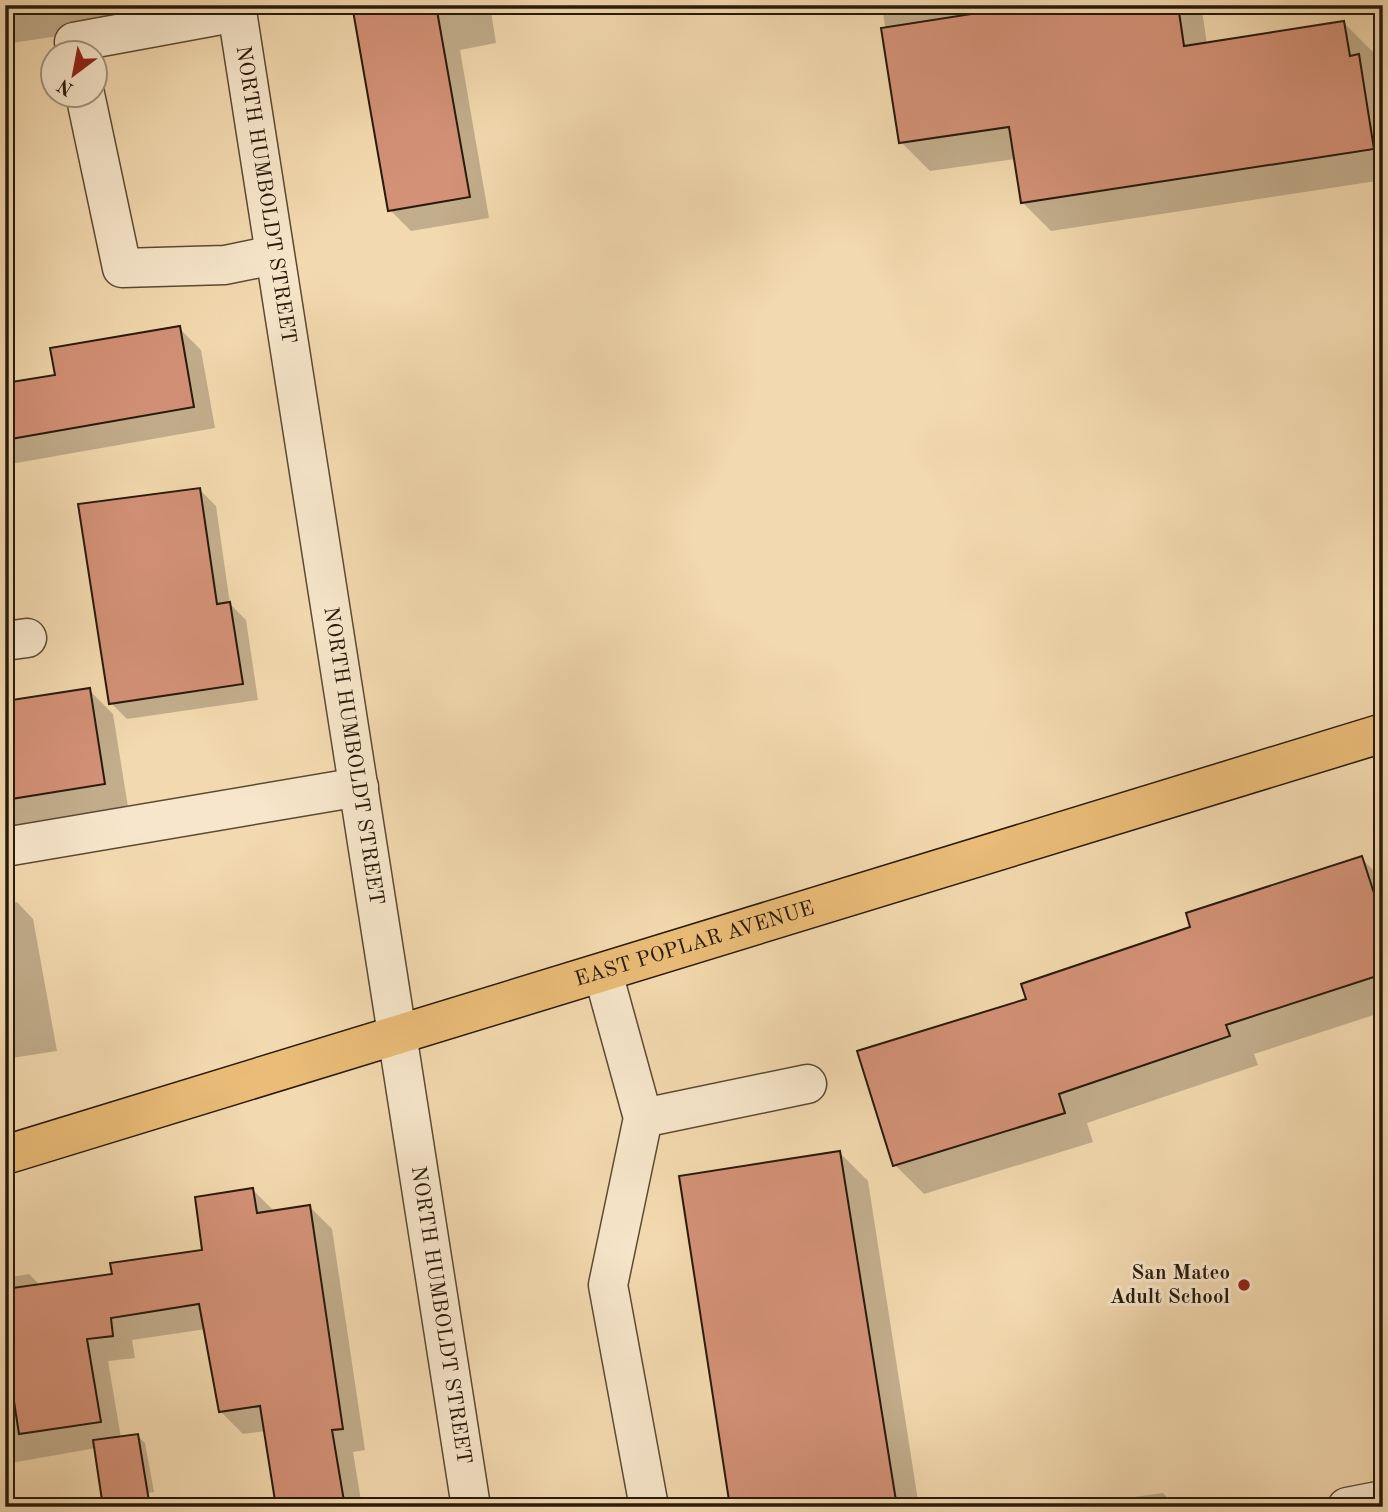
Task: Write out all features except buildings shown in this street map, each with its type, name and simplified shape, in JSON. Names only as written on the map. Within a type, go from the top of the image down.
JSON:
[{"type":"main road","name":"EAST POPLAR AVENUE","points":[[5,1156],[1383,733]]},
{"type":"street","points":[[93,38],[236,8]]},
{"type":"street","name":"NORTH HUMBOLDT STREET","points":[[236,8],[471,1507]]},
{"type":"street","points":[[88,108],[122,268],[225,265],[274,254]]},
{"type":"street","points":[[5,847],[359,787]]},
{"type":"street","points":[[603,973],[643,1118],[608,1286],[649,1507]]},
{"type":"street","points":[[643,1118],[807,1084]]},
{"type":"street","points":[[1347,1507],[1383,1500]]},
{"type":"place","name":"San Mateo Adult School","points":[[1244,1285]]}]
